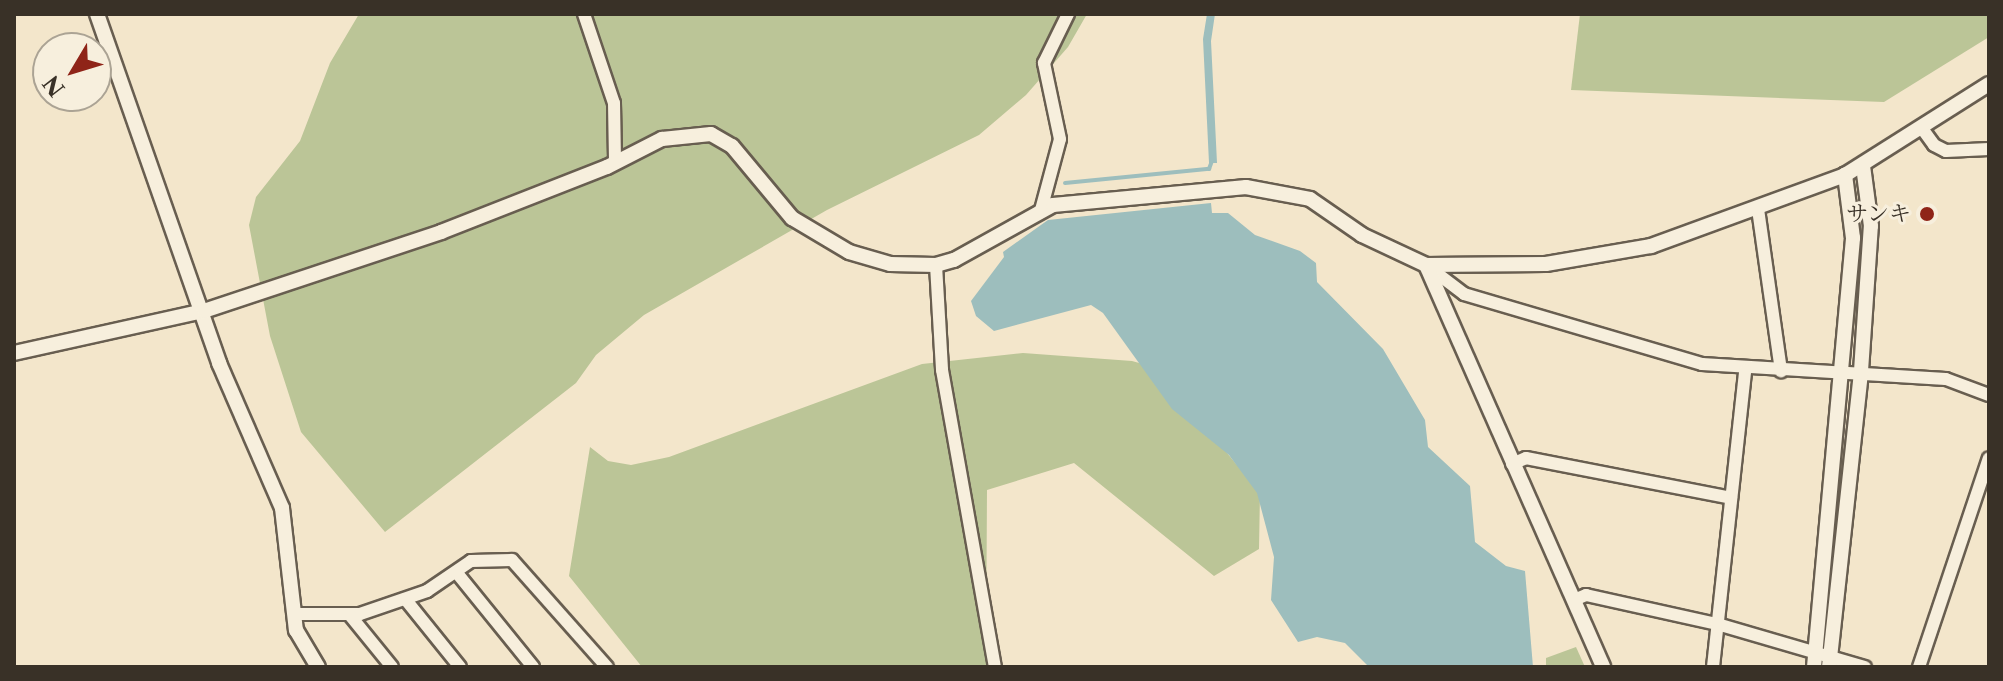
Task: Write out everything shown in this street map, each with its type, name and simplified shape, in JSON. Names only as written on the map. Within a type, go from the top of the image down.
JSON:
[{"type":"street","points":[[97,14],[204,311],[219,363],[282,508],[296,630],[318,667]]},
{"type":"street","points":[[584,14],[614,103],[615,163]]},
{"type":"street","points":[[1041,210],[1060,139],[1044,63],[1068,14]]},
{"type":"street","points":[[1426,265],[1546,264],[1617,255],[1758,209],[1845,175],[1989,84]]},
{"type":"street","points":[[1921,127],[1934,145],[1946,151],[1989,149]]},
{"type":"street","points":[[14,353],[204,311],[441,232],[615,163],[662,139],[711,134],[732,146],[792,218],[849,252],[890,264],[936,265],[986,245],[1041,210],[1187,191],[1272,189],[1310,199],[1374,242],[1426,265],[1464,294],[1689,361],[1745,371],[1861,371],[1961,381],[1989,395]]},
{"type":"street","points":[[1822,661],[1861,371],[1871,226],[1863,166]]},
{"type":"street","points":[[1822,661],[1853,238],[1845,175]]},
{"type":"street","points":[[1758,209],[1781,371]]},
{"type":"street","points":[[936,265],[942,370],[995,667]]},
{"type":"street","points":[[1426,265],[1603,667]]},
{"type":"street","points":[[1713,667],[1745,371]]},
{"type":"street","points":[[1512,464],[1526,458],[1731,498]]},
{"type":"street","points":[[1919,667],[1989,458]]},
{"type":"street","points":[[294,614],[349,614],[406,600],[457,573],[471,561],[512,560],[607,667]]},
{"type":"street","points":[[457,573],[533,667]]},
{"type":"street","points":[[1574,600],[1586,595],[1717,624],[1822,661],[1865,667]]},
{"type":"street","points":[[406,600],[460,667]]},
{"type":"street","points":[[349,614],[392,667]]},
{"type":"green space","points":[[359,14],[1087,14],[1068,47],[1026,95],[979,135],[827,210],[644,315],[596,355],[576,383],[385,532],[301,432],[270,336],[249,225],[256,197],[300,141],[330,63]]},
{"type":"green space","points":[[1580,14],[1989,14],[1989,37],[1884,102],[1571,90]]},
{"type":"green space","points":[[1023,353],[1132,361],[1157,368],[1260,493],[1259,549],[1214,576],[1074,463],[987,490],[986,667],[642,667],[569,576],[590,447],[608,461],[631,465],[669,457],[922,364]]},
{"type":"green space","points":[[1576,647],[1585,667],[1546,667],[1546,658]]},
{"type":"water","points":[[1207,14],[1215,14],[1211,41],[1217,163],[1209,163],[1203,39]]},
{"type":"water","points":[[1211,203],[1212,213],[1228,213],[1255,235],[1300,251],[1316,263],[1317,282],[1383,349],[1425,420],[1428,447],[1470,486],[1475,542],[1506,566],[1525,571],[1533,667],[1369,667],[1345,643],[1317,637],[1298,642],[1271,600],[1274,557],[1257,493],[1229,455],[1172,409],[1103,313],[1091,305],[994,331],[976,316],[971,301],[1004,257],[1003,252],[1048,220]]},
{"type":"waterway","points":[[1065,183],[1209,169],[1213,158]]},
{"type":"place","name":"サンキ","points":[[1927,214]]}]
